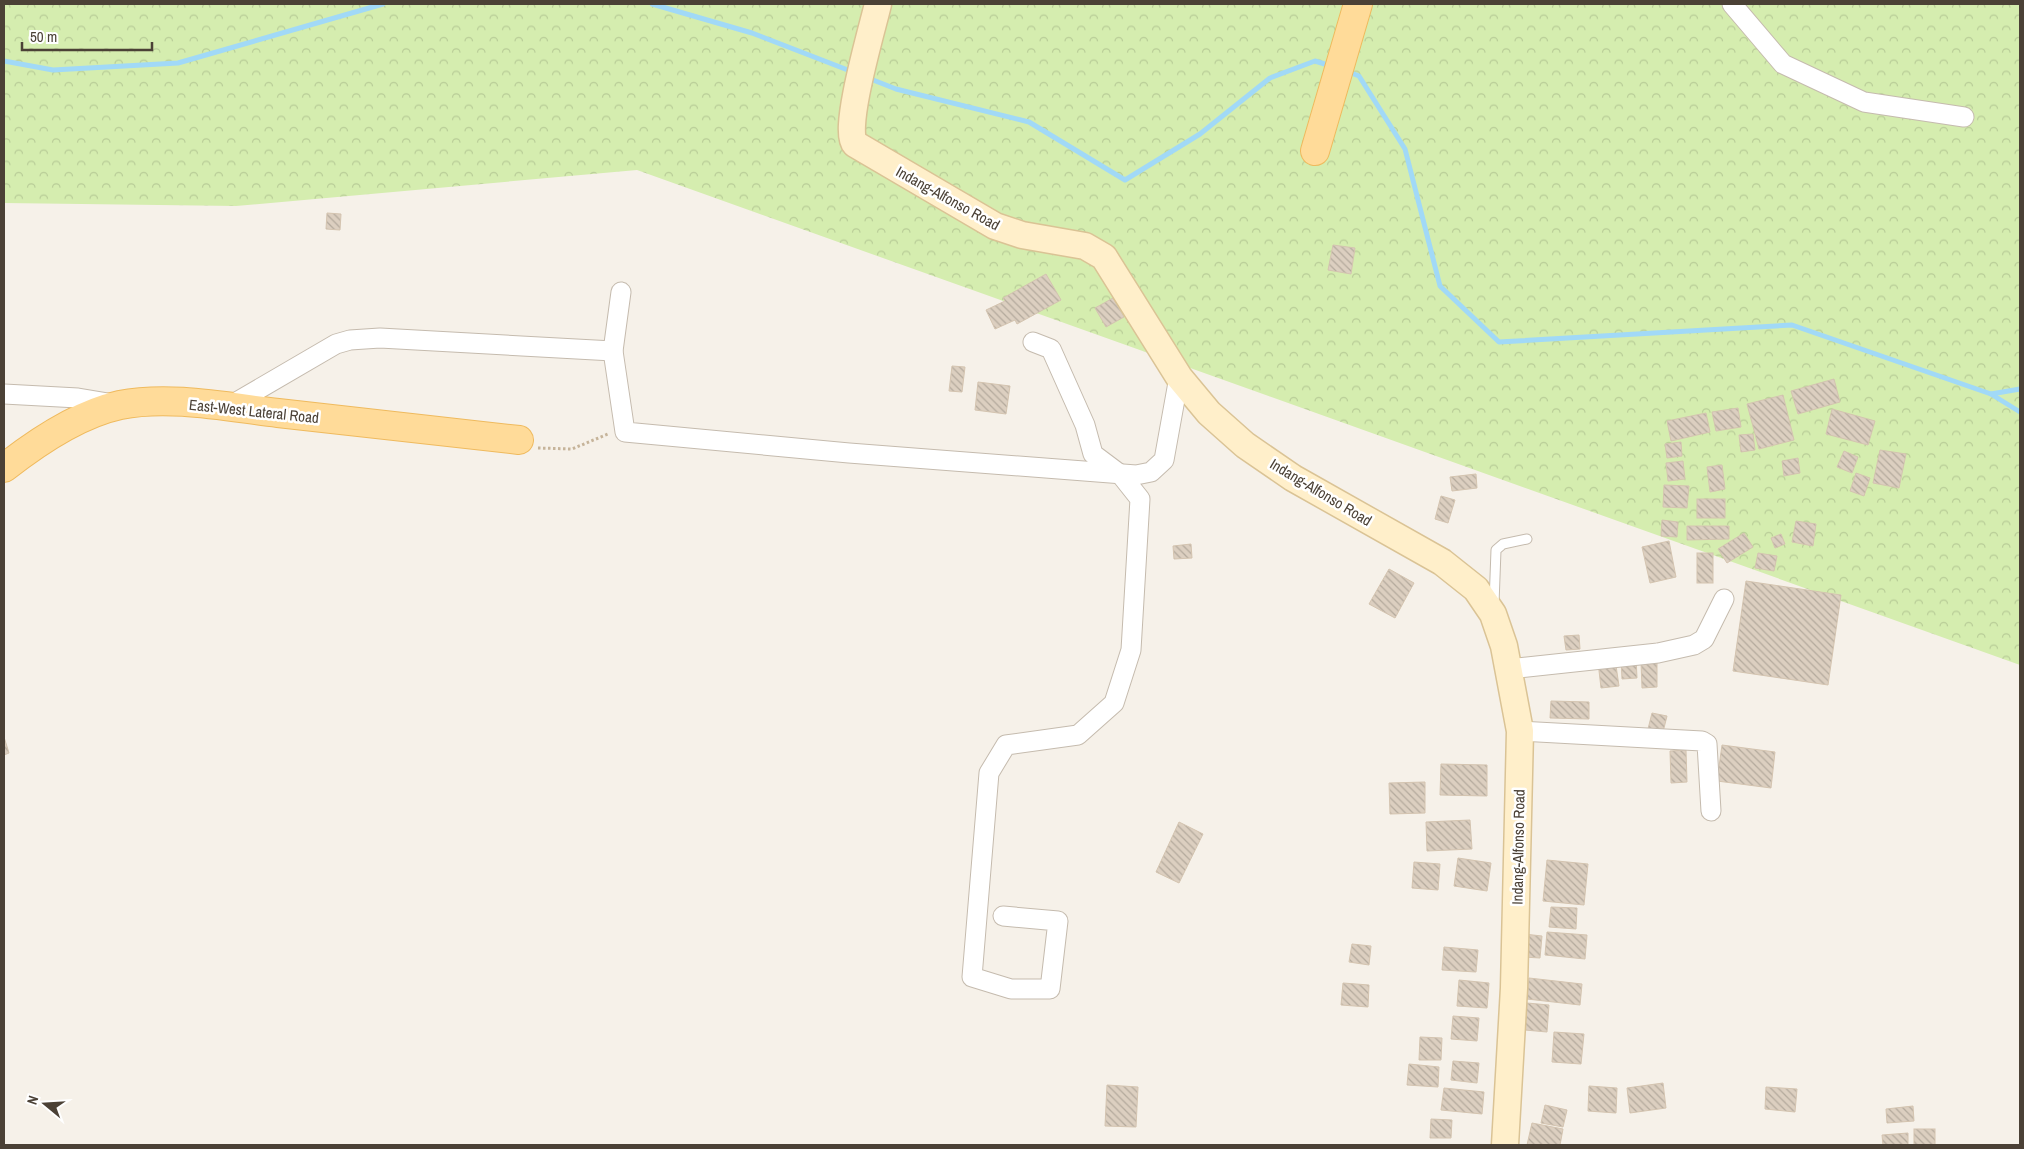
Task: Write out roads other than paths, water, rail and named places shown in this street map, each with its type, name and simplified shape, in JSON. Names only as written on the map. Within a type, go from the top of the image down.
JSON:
[{"type":"main road","name":"Indang-Alfonso Road","points":[[878,4],[852,114],[850,133],[854,144],[917,182],[1008,231],[1085,246],[1104,257],[1179,377],[1210,413],[1245,444],[1293,478],[1442,562],[1476,589],[1493,614],[1504,646],[1520,731],[1514,988],[1505,1145]]},
{"type":"main road","points":[[1315,151],[1358,4]]},
{"type":"main road","name":"East-West Lateral Road","points":[[4,468],[59,431],[93,414],[120,405],[166,402],[519,440]]},
{"type":"street","points":[[1732,4],[1783,64],[1864,102],[1964,117]]},
{"type":"street","points":[[621,292],[613,351],[625,432],[1136,476],[1151,472],[1164,460],[1179,377]]},
{"type":"street","points":[[228,408],[326,349],[350,340],[380,338],[613,351]]},
{"type":"street","points":[[1003,916],[1058,921],[1050,989],[1011,989],[972,977],[989,773],[1006,745],[1078,734],[1114,703],[1131,650],[1140,499],[1122,475],[1093,454],[1086,425],[1051,349],[1033,342]]},
{"type":"street","points":[[4,394],[78,398],[120,405]]},
{"type":"street","points":[[1508,670],[1658,653],[1694,645],[1704,639],[1724,599]]},
{"type":"street","points":[[1520,731],[1702,741],[1708,744],[1711,811]]},
{"type":"lane","points":[[1493,614],[1496,550],[1503,544],[1527,539]]},
{"type":"waterway","points":[[4,61],[53,70],[178,63],[383,4]]},
{"type":"waterway","points":[[652,4],[752,33],[853,72]]},
{"type":"waterway","points":[[868,78],[896,89],[1029,122],[1125,180],[1200,134],[1270,78],[1315,61],[1331,66]]},
{"type":"waterway","points":[[1346,71],[1359,76],[1405,149],[1440,286],[1499,342],[1792,325],[1991,394],[2020,412]]},
{"type":"waterway","points":[[1991,394],[2020,389]]}]
